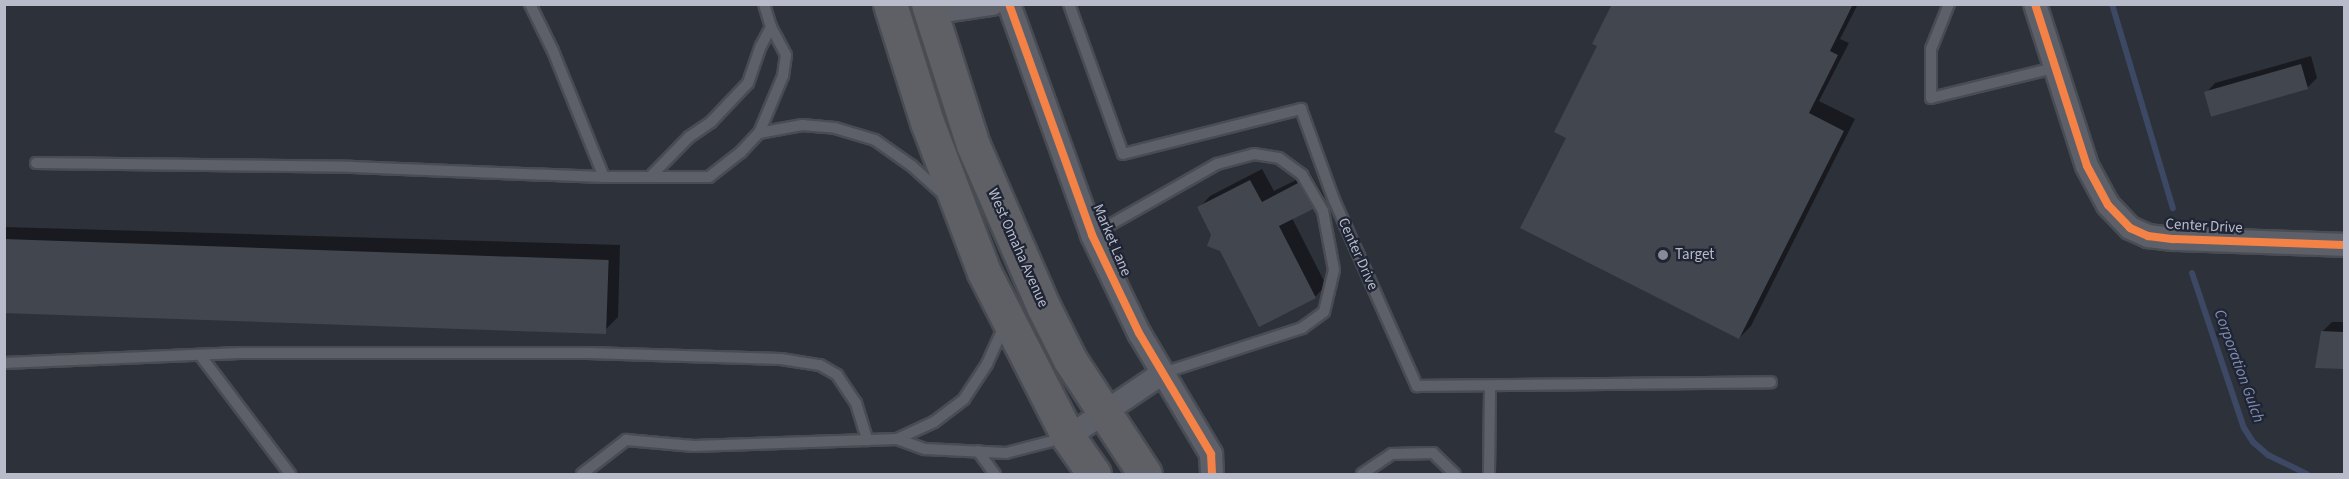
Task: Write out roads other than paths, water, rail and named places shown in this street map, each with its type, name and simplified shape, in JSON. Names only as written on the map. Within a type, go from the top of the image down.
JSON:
[{"type":"highway","points":[[890,4],[958,207],[984,272],[1068,437],[1094,474]]},
{"type":"highway","name":"West Omaha Avenue","points":[[929,9],[973,146],[1070,360],[1103,414],[1145,474]]},
{"type":"street","points":[[929,9],[993,4]]},
{"type":"street","name":"Market Lane","points":[[1009,4],[1092,235],[1139,333],[1212,454],[1212,474]]},
{"type":"street","name":"Center Drive","points":[[2035,4],[2087,166],[2108,205],[2130,228],[2148,236],[2174,239],[2344,245]]},
{"type":"street","points":[[1068,437],[1163,373]]},
{"type":"lane","points":[[531,4],[553,51],[604,177]]},
{"type":"lane","points":[[36,163],[352,167],[604,177],[709,177],[741,152],[759,133],[783,76],[786,55],[771,27],[764,4]]},
{"type":"lane","name":"Center Drive","points":[[1069,4],[1123,154],[1301,109],[1334,200],[1417,386],[1771,382]]},
{"type":"lane","points":[[1949,4],[1931,49],[1931,98],[2054,68]]},
{"type":"lane","points":[[650,177],[689,136],[711,122],[748,83],[761,46],[771,27]]},
{"type":"lane","points":[[759,133],[802,125],[835,128],[875,140],[912,166],[958,207]]},
{"type":"lane","points":[[1092,235],[1217,164],[1254,154],[1279,158],[1302,175],[1323,211],[1334,270],[1324,312],[1302,328],[1163,373]]},
{"type":"lane","points":[[897,439],[934,422],[964,399],[987,364],[1007,318]]},
{"type":"lane","points":[[4,363],[200,355],[588,353],[781,359],[819,365],[837,375],[856,403],[867,440]]},
{"type":"lane","points":[[200,355],[290,474]]},
{"type":"lane","points":[[1488,474],[1490,386]]},
{"type":"lane","points":[[582,474],[626,440],[694,446],[897,439],[925,449],[1006,453],[1068,437]]},
{"type":"lane","points":[[978,451],[995,474]]},
{"type":"lane","points":[[1362,474],[1392,454],[1433,453],[1455,474]]},
{"type":"waterway","name":"Corporation Gulch","points":[[2112,4],[2173,208]]},
{"type":"waterway","name":"Corporation Gulch","points":[[2192,273],[2244,428],[2253,442],[2268,455],[2307,474]]},
{"type":"place","name":"Target","points":[[1663,255]]}]
